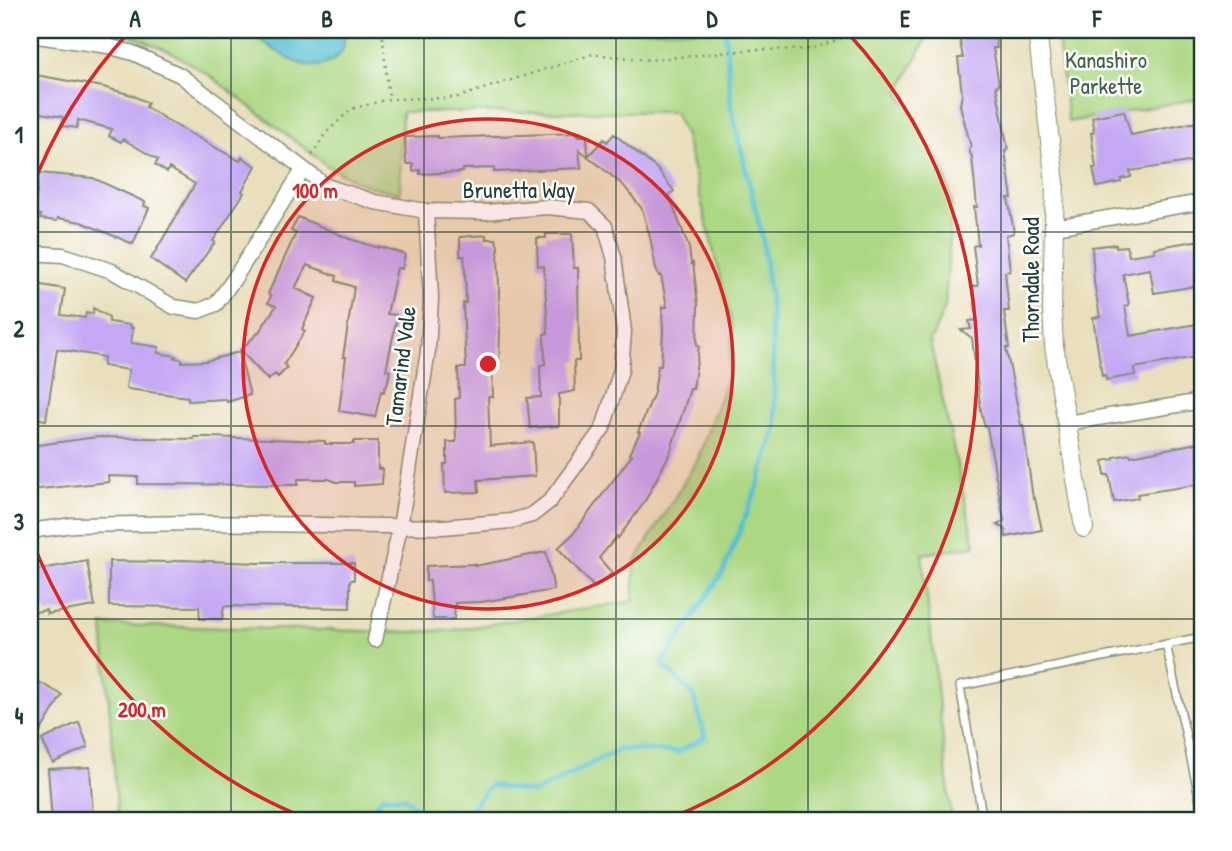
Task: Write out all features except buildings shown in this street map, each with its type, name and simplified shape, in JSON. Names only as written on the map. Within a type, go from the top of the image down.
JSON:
[{"type":"street","name":"Thorndale Road","points":[[1037,30],[1055,183],[1052,309],[1054,346],[1084,528]]},
{"type":"street","name":"Brunetta Way","points":[[30,35],[108,46],[132,53],[180,75],[326,186],[375,202],[426,211],[485,212],[547,207],[589,211],[605,226],[614,257],[624,331],[621,370],[603,428],[550,501],[532,515],[511,521],[443,527],[200,523],[73,525],[30,531]]},
{"type":"street","points":[[30,253],[63,255],[112,271],[174,307],[199,311],[216,304],[303,170]]},
{"type":"street","points":[[1055,226],[1202,202]]},
{"type":"street","name":"Tamarind Vale","points":[[374,640],[400,527],[428,351],[431,298],[426,211]]},
{"type":"street","points":[[1067,423],[1202,401]]},
{"type":"lane","points":[[983,821],[960,685],[1202,637]]},
{"type":"lane","points":[[1166,644],[1202,810]]},
{"type":"path","points":[[382,30],[389,99]]},
{"type":"path","points":[[303,170],[324,134],[351,109],[389,99],[455,98],[593,54],[649,60],[749,50],[810,49],[840,39],[849,30]]},
{"type":"green space","points":[[83,30],[931,30],[899,92],[944,169],[952,202],[945,307],[930,342],[975,546],[922,554],[952,821],[118,821],[103,625],[413,632],[454,630],[633,601],[635,562],[697,461],[727,378],[733,329],[685,136],[674,112],[402,112],[400,194],[362,184],[329,167],[209,75],[169,51],[131,35]]},
{"type":"green space","name":"Kanashiro Parkette","points":[[1057,30],[1202,30],[1202,98],[1068,122]]},
{"type":"water","points":[[248,30],[342,30],[344,46],[335,59],[324,65],[301,64],[278,52]]},
{"type":"waterway","points":[[461,821],[490,785],[534,793],[620,749],[678,752],[705,737],[693,695],[662,664],[723,572],[758,485],[776,428],[770,299],[763,241],[731,106],[725,30]]},
{"type":"waterway","points":[[362,821],[384,796],[406,798],[427,821]]}]
